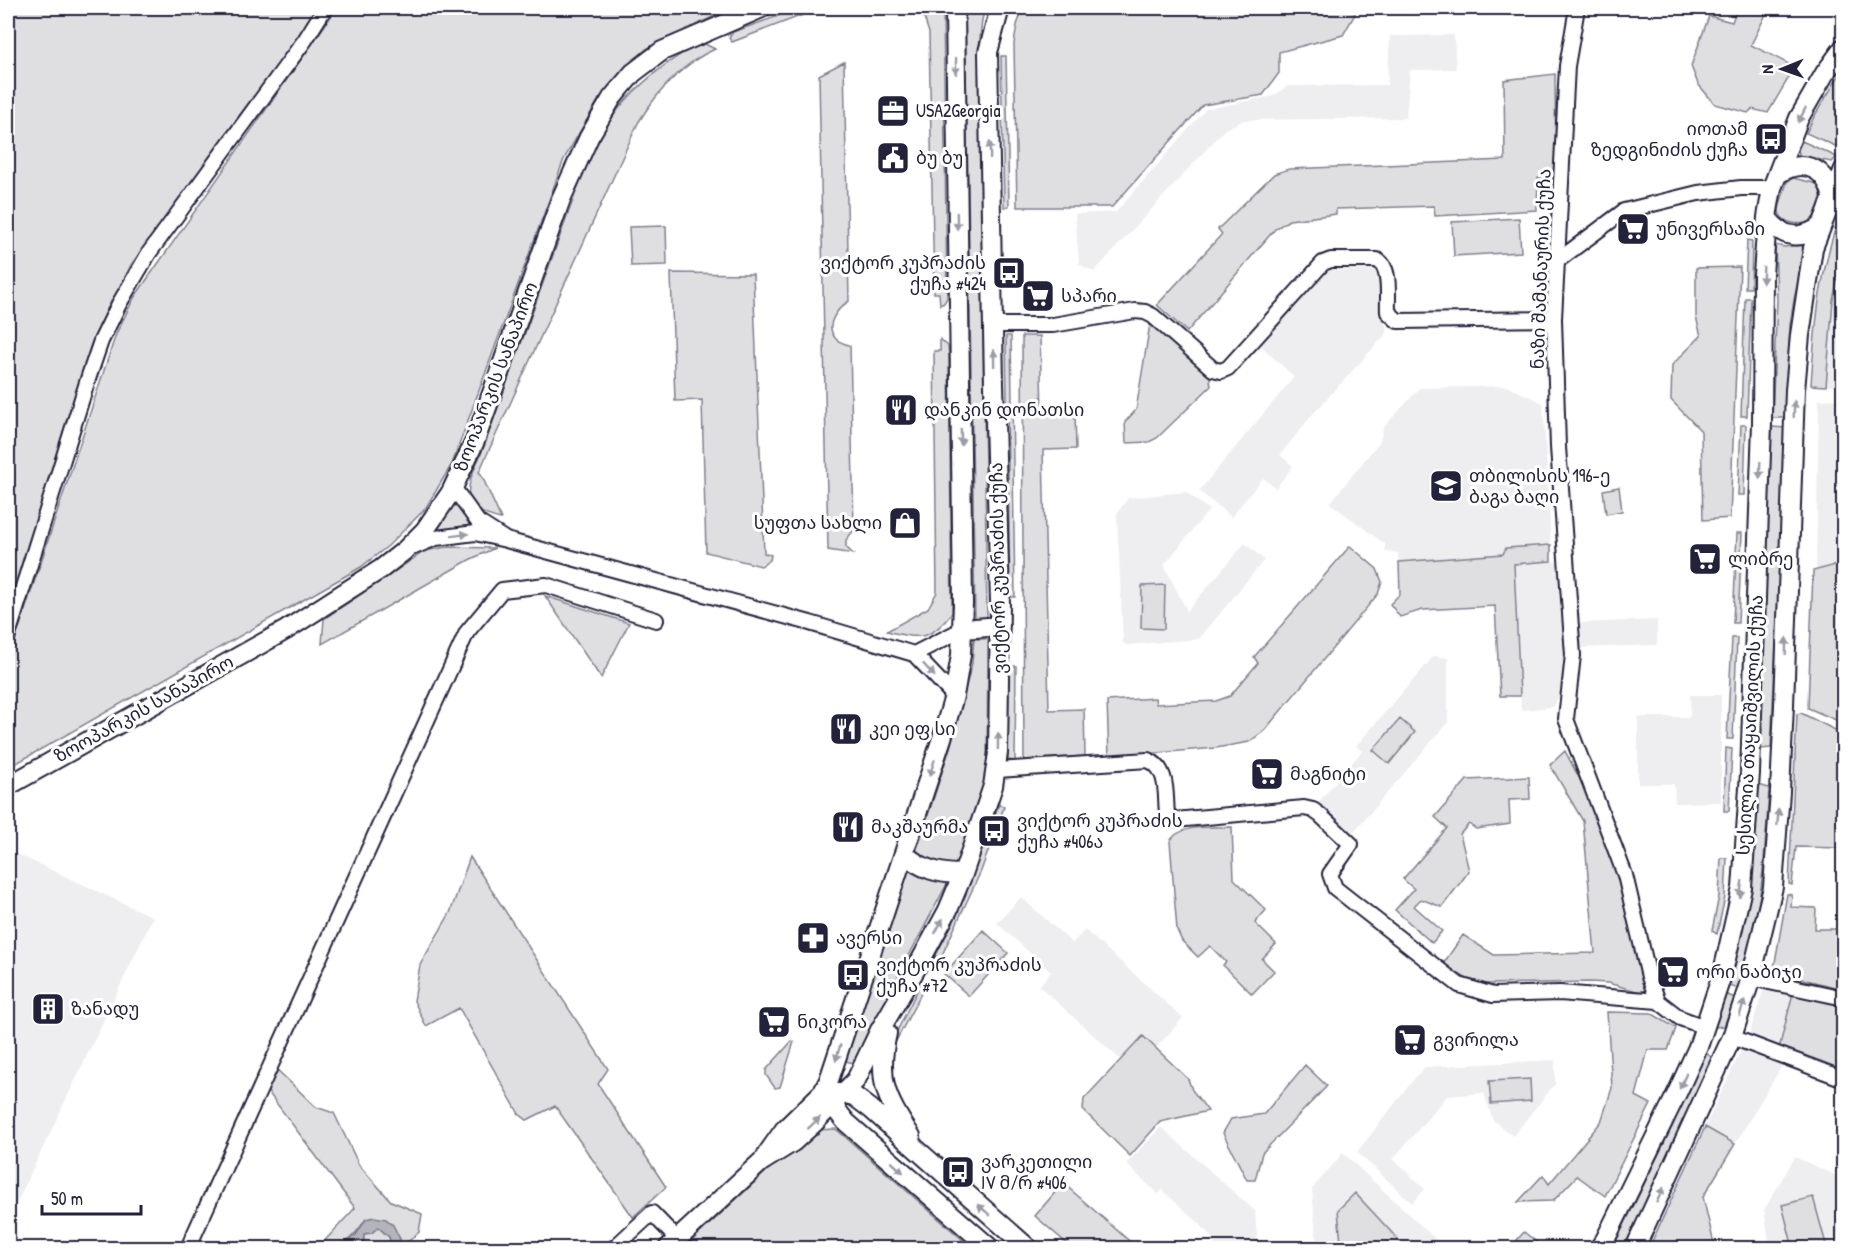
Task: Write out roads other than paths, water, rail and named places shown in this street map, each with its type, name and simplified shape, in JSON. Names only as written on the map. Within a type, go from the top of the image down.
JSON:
[{"type":"main road","name":"ზოოპარკის სანაპირო","points":[[8,786],[286,630],[362,582],[404,551],[424,530],[453,487],[475,441],[561,199],[589,137],[612,98],[633,74],[662,51],[762,8]]},
{"type":"main road","name":"ვიქტორ კუპრაძის ქუჩა","points":[[833,1097],[836,1063],[849,1016],[904,853],[954,696],[959,673],[963,629],[955,8]]},
{"type":"main road","name":"ვიქტორ კუპრაძის ქუჩა","points":[[833,1097],[860,1074],[880,1030],[948,910],[987,809],[997,770],[1000,626],[988,52],[1000,8]]},
{"type":"main road","name":"სესილია თაყაიშვილის ქუჩა","points":[[1599,1248],[1663,1123],[1698,1047],[1723,972],[1742,888],[1751,746],[1762,412],[1763,275],[1767,217],[1775,181],[1799,118],[1825,73],[1844,47]]},
{"type":"main road","points":[[1775,181],[1787,168],[1802,165],[1822,174],[1830,185],[1832,195]]},
{"type":"main road","name":"სესილია თაყაიშვილის ქუჩა","points":[[1635,1248],[1732,1037],[1751,978],[1773,887],[1782,748],[1795,390],[1813,248],[1844,169]]},
{"type":"main road","points":[[1767,217],[1778,230],[1794,236],[1804,235],[1821,226]]},
{"type":"main road","points":[[963,629],[1000,626]]},
{"type":"main road","points":[[1751,746],[1762,755],[1774,753],[1782,748]]},
{"type":"main road","points":[[1749,789],[1756,778],[1767,775],[1773,777],[1777,782],[1780,792]]},
{"type":"main road","points":[[904,853],[912,861],[931,871],[941,874],[963,874]]},
{"type":"main road","points":[[891,1014],[882,1061],[884,1082],[894,1111],[926,1160]]},
{"type":"main road","points":[[1705,1027],[1732,1037]]},
{"type":"main road","points":[[1698,1047],[1707,1045],[1714,1047],[1718,1051],[1720,1064]]},
{"type":"main road","points":[[673,1244],[761,1162],[794,1142],[833,1097],[854,1096],[1028,1248]]},
{"type":"main road","points":[[833,1097],[846,1122],[990,1248]]},
{"type":"street","points":[[8,635],[89,376],[101,341],[118,304],[149,253],[305,40],[325,8]]},
{"type":"street","name":"ნაზი შამანაურის ქუჩა","points":[[1577,8],[1567,66],[1554,319],[1558,447],[1572,656],[1566,719],[1625,874],[1648,977],[1658,1001]]},
{"type":"street","points":[[1557,261],[1624,211],[1698,193],[1752,188],[1775,181]]},
{"type":"street","points":[[993,326],[1053,325],[1135,311],[1145,312],[1153,316],[1213,369],[1221,371],[1228,368],[1323,262],[1331,260],[1381,261],[1386,270],[1388,312],[1398,321],[1554,319]]},
{"type":"street","points":[[453,487],[478,522],[506,540]]},
{"type":"street","points":[[404,551],[436,538],[475,533],[506,540],[810,623],[914,654],[954,696]]},
{"type":"street","points":[[188,1248],[460,647],[472,626],[502,590],[546,585],[656,620]]},
{"type":"street","points":[[914,654],[963,629]]},
{"type":"street","points":[[997,770],[1148,760],[1159,766],[1163,774],[1167,814],[1175,820],[1304,808],[1313,810],[1351,844],[1330,874],[1335,888],[1459,985],[1492,995],[1560,993],[1658,1001],[1680,1018],[1705,1027]]},
{"type":"street","points":[[1751,978],[1844,998]]},
{"type":"street","points":[[1732,1037],[1844,1079]]},
{"type":"street","points":[[614,1248],[652,1213],[673,1244]]},
{"type":"place","name":"USA2Georgia","points":[[893,111]]},
{"type":"place","name":"იოთამ ზედგინიძის ქუჩა","points":[[1771,139]]},
{"type":"place","name":"ბუ ბუ","points":[[893,158]]},
{"type":"place","name":"უნივერსამი","points":[[1633,229]]},
{"type":"place","name":"ვიქტორ კუპრაძის ქუჩა #424","points":[[1009,273]]},
{"type":"place","name":"სპარი","points":[[1038,296]]},
{"type":"place","name":"დანკინ დონათსი","points":[[901,410]]},
{"type":"place","name":"თბილისის 196-ე ბაგა ბაღი","points":[[1446,486]]},
{"type":"place","name":"სუფთა სახლი","points":[[905,523]]},
{"type":"place","name":"ლიბრე","points":[[1705,559]]},
{"type":"place","name":"კეი ეფ სი","points":[[846,729]]},
{"type":"place","name":"მაგნიტი","points":[[1267,774]]},
{"type":"place","name":"მაკშაურმა","points":[[848,827]]},
{"type":"place","name":"ვიქტორ კუპრაძის ქუჩა #406ა","points":[[994,831]]},
{"type":"place","name":"ავერსი","points":[[813,938]]},
{"type":"place","name":"ორი ნაბიჯი","points":[[1673,972]]},
{"type":"place","name":"ვიქტორ კუპრაძის ქუჩა #72","points":[[853,975]]},
{"type":"place","name":"ზანადუ","points":[[48,1009]]},
{"type":"place","name":"ნიკორა","points":[[774,1022]]},
{"type":"place","name":"გვირილა","points":[[1410,1040]]},
{"type":"place","name":"ვარკეთილი IV მ/რ #406","points":[[958,1172]]}]
